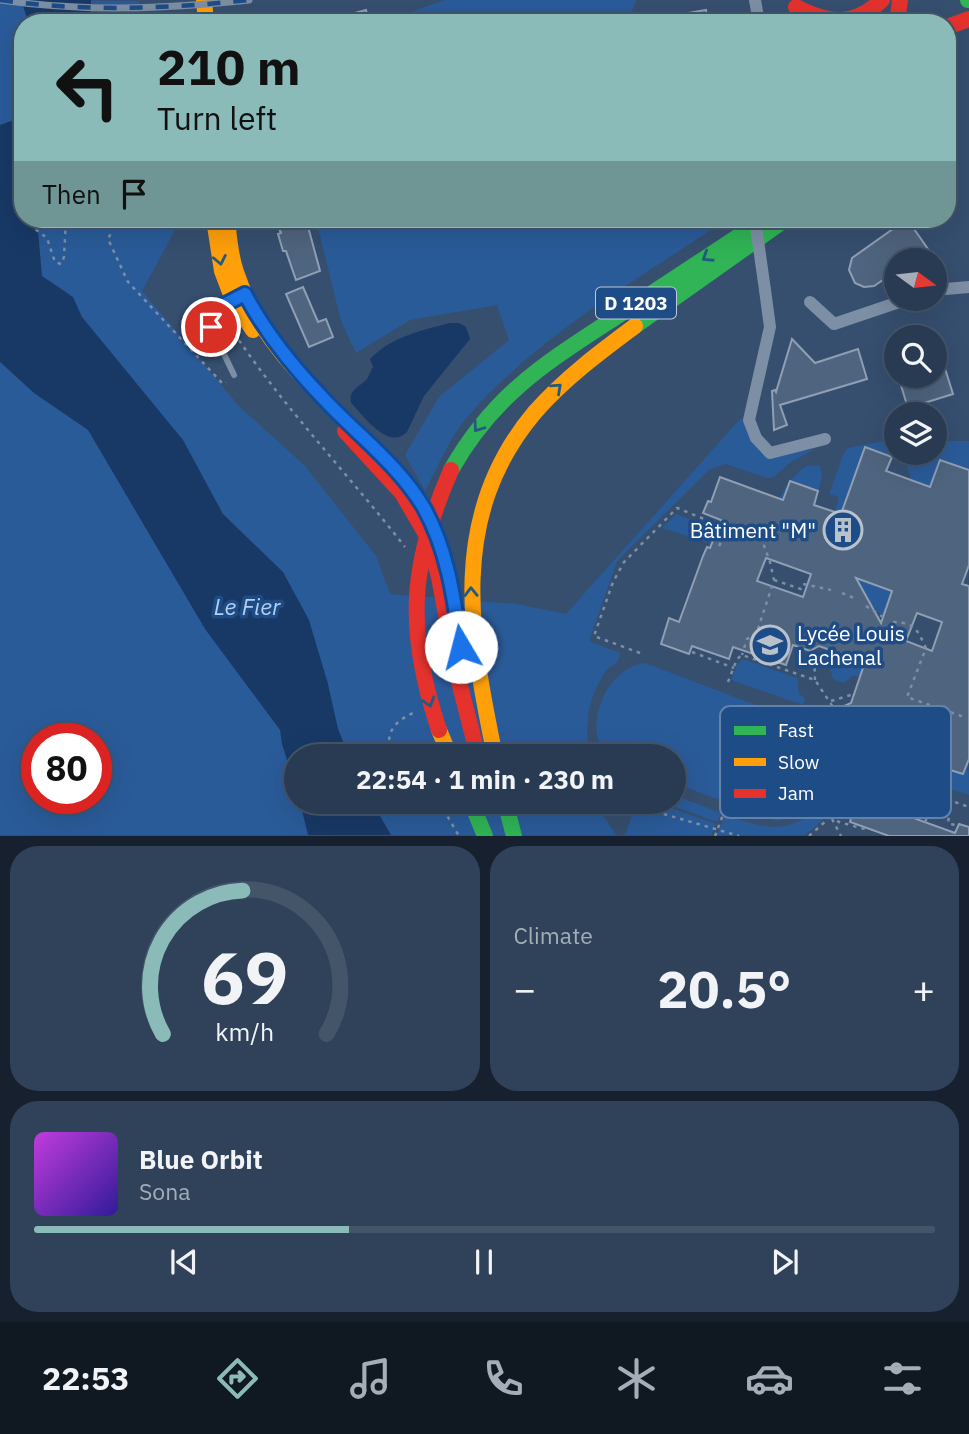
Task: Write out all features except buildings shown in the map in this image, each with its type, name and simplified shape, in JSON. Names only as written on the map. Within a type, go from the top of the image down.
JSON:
[{"type":"main road","points":[[865,14],[882,0]]},
{"type":"main road","points":[[793,3],[811,14]]},
{"type":"main road","name":"D 1203","points":[[215,228],[222,271],[232,301],[281,366],[392,481],[427,537],[475,744]]},
{"type":"main road","name":"D 1203","points":[[229,228],[236,271],[232,301]]},
{"type":"main road","name":"D 1203","points":[[445,744],[420,667],[414,599],[423,541],[451,470],[485,418],[511,390],[538,368],[750,228]]},
{"type":"main road","name":"D 1203","points":[[491,744],[478,668],[471,583],[474,546],[482,509],[499,466],[524,424],[548,396],[597,353],[774,228]]},
{"type":"main road","name":"D 1203","points":[[232,301],[256,315],[322,398],[401,476],[431,522],[453,588],[466,670],[489,744]]},
{"type":"main road","points":[[476,814],[485,835]]},
{"type":"main road","points":[[494,814],[499,835]]},
{"type":"main road","points":[[508,814],[514,835]]},
{"type":"street","points":[[756,228],[769,327],[749,420],[755,438],[770,453],[825,439]]},
{"type":"street","points":[[947,288],[969,287]]},
{"type":"street","points":[[810,302],[834,324],[884,307]]},
{"type":"lane","points":[[232,301],[211,327],[234,375]]},
{"type":"path","points":[[34,228],[47,238],[55,262],[61,264],[64,257],[66,228]]},
{"type":"path","points":[[114,228],[108,239],[128,282],[223,384],[234,375]]},
{"type":"path","points":[[232,301],[318,442],[409,553]]},
{"type":"path","points":[[640,653],[594,636],[613,582],[624,562],[677,508],[762,540],[770,562],[774,580],[756,635],[747,639],[728,682]]},
{"type":"path","points":[[719,546],[729,529]]},
{"type":"path","points":[[774,580],[801,589],[803,584],[831,590]]},
{"type":"path","points":[[842,593],[854,597]]},
{"type":"path","points":[[866,606],[883,617]]},
{"type":"path","points":[[893,622],[905,623],[917,629],[926,648],[907,697],[933,706]]},
{"type":"path","points":[[814,651],[815,680],[832,706]]},
{"type":"path","points":[[692,652],[734,667]]},
{"type":"path","points":[[742,655],[815,680]]},
{"type":"path","points":[[830,702],[854,694]]},
{"type":"path","points":[[390,744],[394,724],[404,716],[420,711]]},
{"type":"path","points":[[951,712],[964,717]]},
{"type":"path","points":[[951,801],[969,807]]},
{"type":"path","points":[[446,814],[458,835]]},
{"type":"path","points":[[667,814],[739,835]]},
{"type":"path","points":[[715,835],[722,818]]},
{"type":"path","points":[[809,835],[828,818]]},
{"type":"path","points":[[831,818],[841,835]]},
{"type":"path","points":[[833,818],[868,830],[866,835]]},
{"type":"path","points":[[925,822],[927,818]]},
{"type":"path","points":[[949,818],[948,822],[958,826]]},
{"type":"path","points":[[834,835],[838,831]]},
{"type":"shaded area","points":[[0,0],[139,1],[140,14],[14,14],[14,228],[176,228],[142,291],[239,406],[305,466],[376,556],[390,594],[516,604],[566,614],[741,418],[768,455],[815,449],[789,463],[774,477],[767,478],[726,464],[710,469],[617,561],[589,641],[620,653],[617,662],[605,671],[592,698],[587,726],[589,744],[284,744],[284,814],[602,814],[616,835],[0,835]]},
{"type":"shaded area","points":[[445,0],[636,0],[631,14],[406,14]]},
{"type":"shaded area","points":[[318,228],[713,228],[588,311],[522,363],[464,421],[425,491],[405,455],[439,397],[509,340],[497,305],[410,320],[356,353],[341,321]]},
{"type":"shaded area","points":[[884,441],[884,454],[865,448],[846,500],[854,519],[835,512],[839,497],[829,494],[848,448]]},
{"type":"shaded area","points":[[947,441],[969,441],[969,470],[947,462]]},
{"type":"shaded area","points":[[906,465],[938,465],[930,487],[912,481]]},
{"type":"shaded area","points":[[806,466],[820,466],[822,477],[818,491],[789,482]]},
{"type":"shaded area","points":[[789,483],[768,541],[766,537],[776,507]]},
{"type":"shaded area","points":[[676,514],[715,529],[710,543],[662,528]]},
{"type":"shaded area","points":[[848,575],[892,591],[883,616],[873,607]]},
{"type":"shaded area","points":[[836,652],[865,662],[860,677],[853,675],[844,683],[833,679],[830,668]]},
{"type":"shaded area","points":[[743,659],[797,678],[799,694],[805,698],[803,705],[731,680],[737,665]]},
{"type":"shaded area","points":[[645,663],[758,706],[720,706],[720,800],[686,787],[686,744],[600,744],[597,730],[602,700],[619,675],[631,667]]},
{"type":"shaded area","points":[[951,770],[963,774],[965,770],[969,770],[969,795],[951,789]]},
{"type":"shaded area","points":[[686,800],[720,813],[717,822],[686,811]]},
{"type":"shaded area","points":[[686,813],[716,824],[711,835],[625,835],[633,814]]},
{"type":"shaded area","points":[[724,818],[770,827],[792,824],[802,819],[823,820],[805,835],[717,835]]},
{"type":"water","points":[[21,0],[91,0],[90,14],[26,14]]},
{"type":"water","name":"Le Fier","points":[[14,120],[14,228],[38,228],[42,276],[73,297],[82,317],[183,440],[223,514],[283,572],[309,620],[344,744],[284,744],[284,750],[280,730],[205,629],[88,430],[34,393],[0,362],[0,125]]},
{"type":"water","points":[[450,323],[459,323],[466,327],[470,339],[424,396],[407,432],[400,437],[384,435],[369,423],[351,403],[350,398],[367,379],[373,367],[370,359],[397,340]]},
{"type":"water","points":[[303,814],[379,814],[391,835],[308,835]]},
{"type":"railway","points":[[0,0],[94,8],[249,0]]},
{"type":"traffic: fast","points":[[451,470],[486,419],[547,363],[751,228]]},
{"type":"traffic: fast","points":[[635,326],[773,228]]},
{"type":"traffic: fast","points":[[476,814],[485,836]]},
{"type":"traffic: fast","points":[[508,814],[514,836]]},
{"type":"traffic: slow","points":[[204,0],[205,14]]},
{"type":"traffic: slow","points":[[215,228],[222,271],[233,300],[253,330]]},
{"type":"traffic: slow","points":[[228,228],[234,266],[245,296],[272,341],[306,381],[362,436]]},
{"type":"traffic: slow","points":[[493,744],[478,666],[473,621],[477,535],[488,493],[507,452],[535,412],[570,377],[635,326]]},
{"type":"traffic: slow","points":[[439,730],[445,744]]},
{"type":"traffic: jam","points":[[863,14],[882,0]]},
{"type":"traffic: jam","points":[[898,14],[900,0]]},
{"type":"traffic: jam","points":[[796,7],[811,14]]},
{"type":"traffic: jam","points":[[956,24],[969,19]]},
{"type":"traffic: jam","points":[[345,431],[402,493],[427,536],[439,577],[457,674],[475,744]]},
{"type":"traffic: jam","points":[[439,730],[421,661],[417,599],[427,537],[451,470]]},
{"type":"place","name":"Bâtiment \"M\"","points":[[843,530]]},
{"type":"place","name":"Lycée Louis Lachenal","points":[[770,645]]},
{"type":"route","points":[[211,327],[218,308],[245,294],[256,315],[322,398],[401,476],[424,508],[446,562],[453,588],[461,647]]}]
